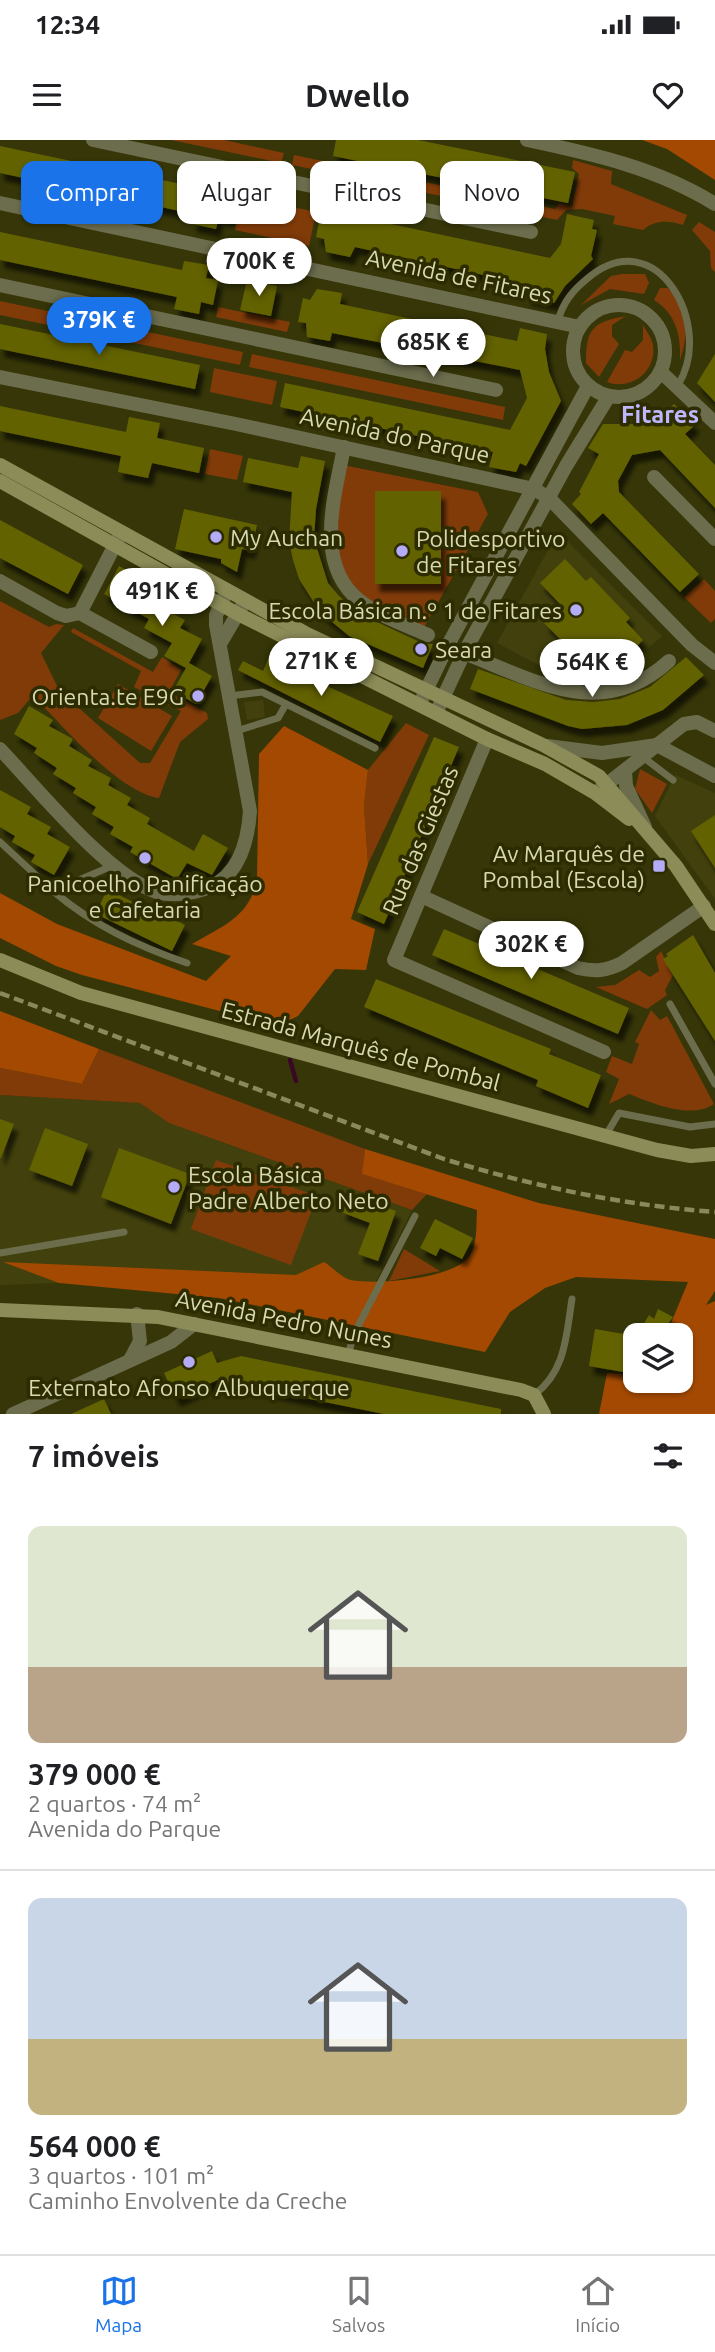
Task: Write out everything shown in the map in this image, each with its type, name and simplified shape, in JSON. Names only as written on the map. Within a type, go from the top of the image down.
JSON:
[{"type":"street","points":[[93,140],[531,232]]},
{"type":"street","points":[[527,140],[624,162],[678,184],[715,204]]},
{"type":"street","name":"Avenida de Fitares","points":[[0,203],[580,327]]},
{"type":"street","points":[[0,285],[496,390]]},
{"type":"street","points":[[615,305],[643,311],[661,331],[665,344],[661,372],[645,390],[622,398],[609,396],[589,386],[575,364],[573,352],[580,327],[601,309],[615,305]]},
{"type":"street","points":[[661,372],[678,385],[715,423]]},
{"type":"street","name":"Avenida do Parque","points":[[0,377],[344,447],[534,489],[549,498],[686,639],[715,663]]},
{"type":"street","points":[[419,705],[448,645],[589,386]]},
{"type":"street","points":[[436,713],[464,653],[549,498],[609,396]]},
{"type":"street","points":[[344,447],[332,508],[331,538],[336,567],[358,600],[428,635]]},
{"type":"street","points":[[0,465],[228,591],[242,607],[419,705],[545,764],[600,784],[625,771],[684,724],[697,722],[715,731]]},
{"type":"street","points":[[654,477],[715,539]]},
{"type":"street","points":[[0,481],[220,604],[242,607],[543,745],[600,784],[649,835],[715,923]]},
{"type":"street","points":[[80,613],[121,533]]},
{"type":"street","points":[[0,581],[57,613],[66,616],[80,613],[151,652]]},
{"type":"street","points":[[0,749],[112,866],[159,893],[199,891],[220,882],[232,869],[249,834],[250,811],[216,625],[220,604],[228,591]]},
{"type":"street","points":[[220,644],[242,607]]},
{"type":"street","points":[[464,653],[545,685],[577,694],[628,689],[642,682],[669,661]]},
{"type":"street","name":"Rua das Giestas","points":[[487,739],[394,960],[604,1052]]},
{"type":"street","points":[[543,745],[602,753],[657,745],[700,771],[715,776]]},
{"type":"street","points":[[600,784],[604,762],[620,750]]},
{"type":"street","points":[[625,771],[626,786],[649,835]]},
{"type":"street","points":[[421,896],[578,968],[593,971],[608,970],[622,963],[704,906]]},
{"type":"street","name":"Estrada Marquês de Pombal","points":[[0,960],[81,993],[605,1136],[680,1154],[715,1154]]},
{"type":"street","name":"Avenida Pedro Nunes","points":[[0,1310],[136,1314],[348,1355],[534,1395]]},
{"type":"street","points":[[130,1360],[140,1341],[136,1314]]},
{"type":"street","points":[[13,1414],[171,1342],[194,1324]]},
{"type":"street","points":[[534,1395],[544,1414]]},
{"type":"lane","points":[[558,321],[561,308],[575,289],[608,265],[621,261],[648,264],[665,270],[680,281]]},
{"type":"lane","points":[[678,385],[694,368],[699,358]]},
{"type":"lane","points":[[229,696],[257,691],[375,748]]},
{"type":"lane","points":[[236,731],[278,718],[285,704]]},
{"type":"lane","points":[[643,756],[673,780]]},
{"type":"lane","points":[[0,842],[81,915],[116,934],[187,963]]},
{"type":"lane","points":[[53,891],[112,866]]},
{"type":"lane","points":[[670,1004],[715,1084]]},
{"type":"lane","points":[[605,1136],[619,1113],[690,1127],[715,1124]]},
{"type":"lane","points":[[348,1355],[354,1334],[415,1216]]},
{"type":"lane","points":[[0,1253],[124,1232]]},
{"type":"lane","points":[[534,1395],[550,1383],[561,1363],[572,1299]]},
{"type":"shaded area","points":[[171,140],[224,140],[284,153],[282,161]]},
{"type":"shaded area","points":[[642,140],[715,140],[715,180],[667,149]]},
{"type":"shaded area","points":[[294,155],[323,161],[310,161],[310,169],[296,166],[296,161],[293,161]]},
{"type":"shaded area","points":[[573,160],[612,171],[611,184],[687,215],[683,225],[662,222],[643,230],[613,224],[615,216],[582,209],[566,210],[557,220],[544,217],[544,207],[555,209],[559,203],[572,207],[579,174],[572,168]]},
{"type":"shaded area","points":[[426,182],[440,185],[440,196],[426,193]]},
{"type":"shaded area","points":[[296,208],[310,211],[310,224],[314,224],[309,246],[235,230],[236,224],[296,224]]},
{"type":"shaded area","points":[[699,222],[715,232],[715,272],[711,268],[710,251],[692,230]]},
{"type":"shaded area","points":[[645,274],[649,283],[644,294],[610,289],[581,305],[611,276]]},
{"type":"shaded area","points":[[660,288],[668,288],[683,314],[686,331],[680,360],[676,326],[667,312],[654,300]]},
{"type":"shaded area","points":[[0,301],[243,352],[240,365],[0,315]]},
{"type":"shaded area","points":[[218,307],[290,322],[287,332],[216,317]]},
{"type":"shaded area","points":[[626,316],[612,325],[612,336],[619,344],[599,377],[586,363],[590,334],[599,324]]},
{"type":"shaded area","points":[[643,325],[653,345],[651,363],[646,371],[640,377],[624,384],[607,382],[625,350],[632,352],[643,340]]},
{"type":"shaded area","points":[[252,354],[505,407],[503,420],[249,367]]},
{"type":"shaded area","points":[[214,368],[277,381],[272,405],[210,392]]},
{"type":"shaded area","points":[[210,449],[243,456],[237,480],[205,474]]},
{"type":"shaded area","name":"Polidesportivo de Fitares","points":[[343,465],[478,492],[488,514],[423,629],[391,614],[368,599],[352,584],[343,567],[338,525]]},
{"type":"shaded area","name":"Escola Básica n.º 1 de Fitares","points":[[562,536],[662,636],[636,659],[613,671],[588,676],[569,675],[544,668],[497,643],[554,539]]},
{"type":"shaded area","points":[[704,579],[715,591],[715,619],[711,623],[684,597]]},
{"type":"shaded area","points":[[0,601],[49,627],[64,625],[41,653],[59,690],[140,763],[150,763],[181,711],[134,687],[141,671],[71,632],[73,628],[153,672],[162,657],[181,670],[169,692],[207,713],[208,719],[180,742],[159,798],[127,785],[94,758],[37,700],[29,700],[18,713],[0,720]]},
{"type":"shaded area","points":[[118,684],[172,716],[151,751],[98,718]]},
{"type":"shaded area","points":[[263,700],[265,717],[247,720],[244,702]]},
{"type":"shaded area","points":[[406,723],[429,735],[368,864],[364,806],[368,770]]},
{"type":"shaded area","points":[[284,726],[368,770],[364,806],[368,864],[351,919],[375,929],[366,970],[335,969],[298,1016],[277,1026],[82,975],[56,966],[0,938],[0,893],[57,924],[206,981],[231,956],[192,944],[233,919],[248,903],[253,892],[257,879],[259,754]]},
{"type":"shaded area","points":[[640,769],[667,784],[652,813],[635,789]]},
{"type":"shaded area","points":[[675,775],[715,793],[715,899],[655,816]]},
{"type":"shaded area","points":[[661,951],[673,975],[665,990],[667,995],[647,1009],[596,987],[615,985],[639,970],[650,977],[659,971],[656,957]]},
{"type":"shaded area","points":[[651,1010],[660,1020],[667,1016],[714,1104],[705,1109],[683,1110],[629,1094],[609,1104],[619,1079],[606,1072],[612,1056],[632,1064],[639,1044],[635,1042]]},
{"type":"shaded area","points":[[0,1011],[99,1049],[82,1084],[0,1068]]},
{"type":"shaded area","points":[[99,1049],[365,1149],[363,1174],[427,1194],[412,1210],[169,1123],[140,1103],[0,1095],[0,1068],[82,1084]]},
{"type":"shaded area","name":"Escola Básica Padre Alberto Neto","points":[[0,1095],[140,1103],[169,1123],[412,1210],[358,1317],[220,1291],[59,1283],[0,1285]]},
{"type":"shaded area","points":[[365,1149],[539,1203],[715,1239],[715,1291],[706,1305],[715,1301],[715,1414],[599,1414],[607,1373],[623,1374],[623,1393],[693,1393],[693,1323],[671,1323],[688,1282],[576,1277],[545,1288],[510,1312],[485,1352],[219,1298],[59,1283],[3,1262],[296,1275],[324,1262],[348,1279],[378,1282],[430,1276],[459,1265],[468,1258],[475,1241],[477,1210],[362,1174]]},
{"type":"shaded area","points":[[216,1160],[317,1196],[291,1265],[191,1229]]},
{"type":"shaded area","points":[[404,1249],[440,1271],[389,1281]]},
{"type":"building","points":[[336,140],[418,140],[521,161],[440,161],[440,177],[426,175],[426,161],[358,161],[333,156]]},
{"type":"building","points":[[0,146],[71,161],[21,161],[21,177],[0,173]]},
{"type":"building","points":[[544,166],[575,172],[568,203],[544,198]]},
{"type":"building","points":[[163,180],[177,183],[177,210],[163,207]]},
{"type":"building","points":[[567,214],[594,220],[592,229],[597,230],[591,256],[593,259],[565,286],[554,303],[527,297],[529,285],[355,247],[350,257],[326,252],[324,239],[316,237],[319,224],[391,224],[550,258],[561,244]]},
{"type":"building","points":[[192,224],[217,224],[216,229]]},
{"type":"building","points":[[0,232],[182,270],[184,261],[209,265],[206,278],[218,280],[213,305],[201,302],[199,314],[174,309],[177,297],[0,260]]},
{"type":"building","points":[[247,280],[277,286],[271,316],[240,310]]},
{"type":"building","points":[[317,289],[342,293],[340,304],[517,341],[520,328],[547,334],[545,349],[549,372],[561,401],[526,466],[520,463],[516,472],[489,467],[493,452],[280,407],[285,383],[510,430],[527,398],[520,370],[332,333],[330,341],[307,337],[306,323],[298,322],[303,298],[310,300]]},
{"type":"building","points":[[0,324],[200,365],[195,389],[0,349]]},
{"type":"building","points":[[715,354],[715,402],[697,383]]},
{"type":"building","points":[[674,404],[695,425],[685,434],[715,465],[715,508],[660,450],[632,455],[618,481],[619,492],[699,574],[680,592],[603,513],[591,524],[572,504],[581,494],[579,492],[599,454],[588,448],[603,424],[641,424],[659,416]]},
{"type":"building","points":[[0,406],[126,432],[129,417],[160,423],[157,438],[204,448],[199,473],[152,463],[148,478],[118,472],[121,456],[0,431]]},
{"type":"building","points":[[301,456],[325,461],[316,509],[314,539],[328,583],[362,615],[424,644],[433,644],[423,668],[349,636],[320,612],[299,579],[293,560],[289,542],[292,492],[243,482],[248,458],[298,468]]},
{"type":"building","points":[[375,491],[441,491],[441,584],[375,584]]},
{"type":"building","name":"My Auchan","points":[[184,509],[257,525],[251,551],[242,549],[237,572],[221,563],[221,559],[175,549]]},
{"type":"building","points":[[0,520],[83,565],[68,594],[0,558]]},
{"type":"building","points":[[565,559],[586,581],[591,577],[630,618],[626,622],[643,640],[619,664],[597,642],[570,668],[557,655],[567,646],[544,623],[562,606],[540,583]]},
{"type":"building","points":[[119,566],[165,591],[157,605],[185,620],[180,628],[202,639],[189,663],[212,676],[196,704],[173,691],[186,668],[164,656],[172,643],[144,628],[149,619],[104,594]]},
{"type":"building","points":[[270,655],[318,682],[393,716],[380,742],[238,670],[243,661],[263,671]]},
{"type":"building","points":[[686,657],[704,675],[663,710],[627,725],[582,729],[568,726],[470,689],[478,669],[566,700],[593,702],[620,699],[650,687]]},
{"type":"building","points":[[29,706],[53,720],[49,726],[73,739],[69,746],[92,760],[88,766],[111,778],[108,785],[131,798],[127,805],[150,818],[147,824],[194,851],[203,834],[228,848],[212,875],[187,863],[177,879],[130,852],[133,847],[110,834],[114,827],[92,814],[96,807],[73,793],[76,788],[53,774],[57,768],[34,753],[37,748],[14,734]]},
{"type":"building","points":[[434,737],[459,747],[384,924],[357,912]]},
{"type":"building","points":[[0,790],[31,807],[27,814],[51,827],[47,834],[70,847],[54,875],[31,862],[35,855],[12,842],[15,836],[0,827]]},
{"type":"building","points":[[715,815],[715,868],[691,831]]},
{"type":"building","points":[[107,889],[133,902],[135,898],[185,925],[172,951],[96,914]]},
{"type":"building","points":[[444,929],[629,1008],[618,1034],[432,955]]},
{"type":"building","points":[[693,935],[715,973],[715,1041],[663,959]]},
{"type":"building","points":[[376,979],[551,1049],[549,1054],[601,1075],[588,1108],[536,1086],[538,1080],[364,1007]]},
{"type":"building","points":[[0,1119],[14,1124],[1,1158],[0,1158]]},
{"type":"building","points":[[45,1128],[88,1144],[72,1186],[29,1170]]},
{"type":"building","points":[[119,1148],[190,1174],[171,1224],[101,1197]]},
{"type":"building","points":[[348,1193],[396,1211],[378,1261],[358,1254],[370,1223],[341,1212]]},
{"type":"building","points":[[435,1219],[473,1238],[462,1259],[440,1248],[436,1256],[420,1248]]},
{"type":"building","points":[[658,1309],[673,1317],[669,1323],[644,1323],[649,1315],[654,1319]]},
{"type":"building","points":[[595,1329],[623,1334],[623,1372],[589,1366]]},
{"type":"building","points":[[212,1351],[217,1363],[241,1356],[501,1409],[501,1414],[384,1414],[241,1385],[229,1389],[224,1377],[176,1399],[164,1373]]},
{"type":"building","points":[[104,1399],[111,1414],[71,1414]]},
{"type":"waterway","points":[[290,1060],[296,1081]]},
{"type":"railway","points":[[0,993],[444,1159],[578,1193],[646,1205],[715,1212]]},
{"type":"place","name":"My Auchan","points":[[216,537]]},
{"type":"place","name":"Polidesportivo de Fitares","points":[[402,551]]},
{"type":"place","name":"Escola Básica n.º 1 de Fitares","points":[[576,610]]},
{"type":"place","name":"Seara","points":[[421,649]]},
{"type":"place","name":"Orienta.te E9G","points":[[198,696]]},
{"type":"place","name":"Panicoelho Panificação e Cafetaria","points":[[145,858]]},
{"type":"place","name":"Av Marquês de Pombal (Escola)","points":[[659,866]]},
{"type":"place","name":"Escola Básica Padre Alberto Neto","points":[[174,1187]]},
{"type":"place","name":"Externato Afonso Albuquerque","points":[[189,1362]]},
{"type":"district","name":"Fitares","points":[[660,414]]}]
